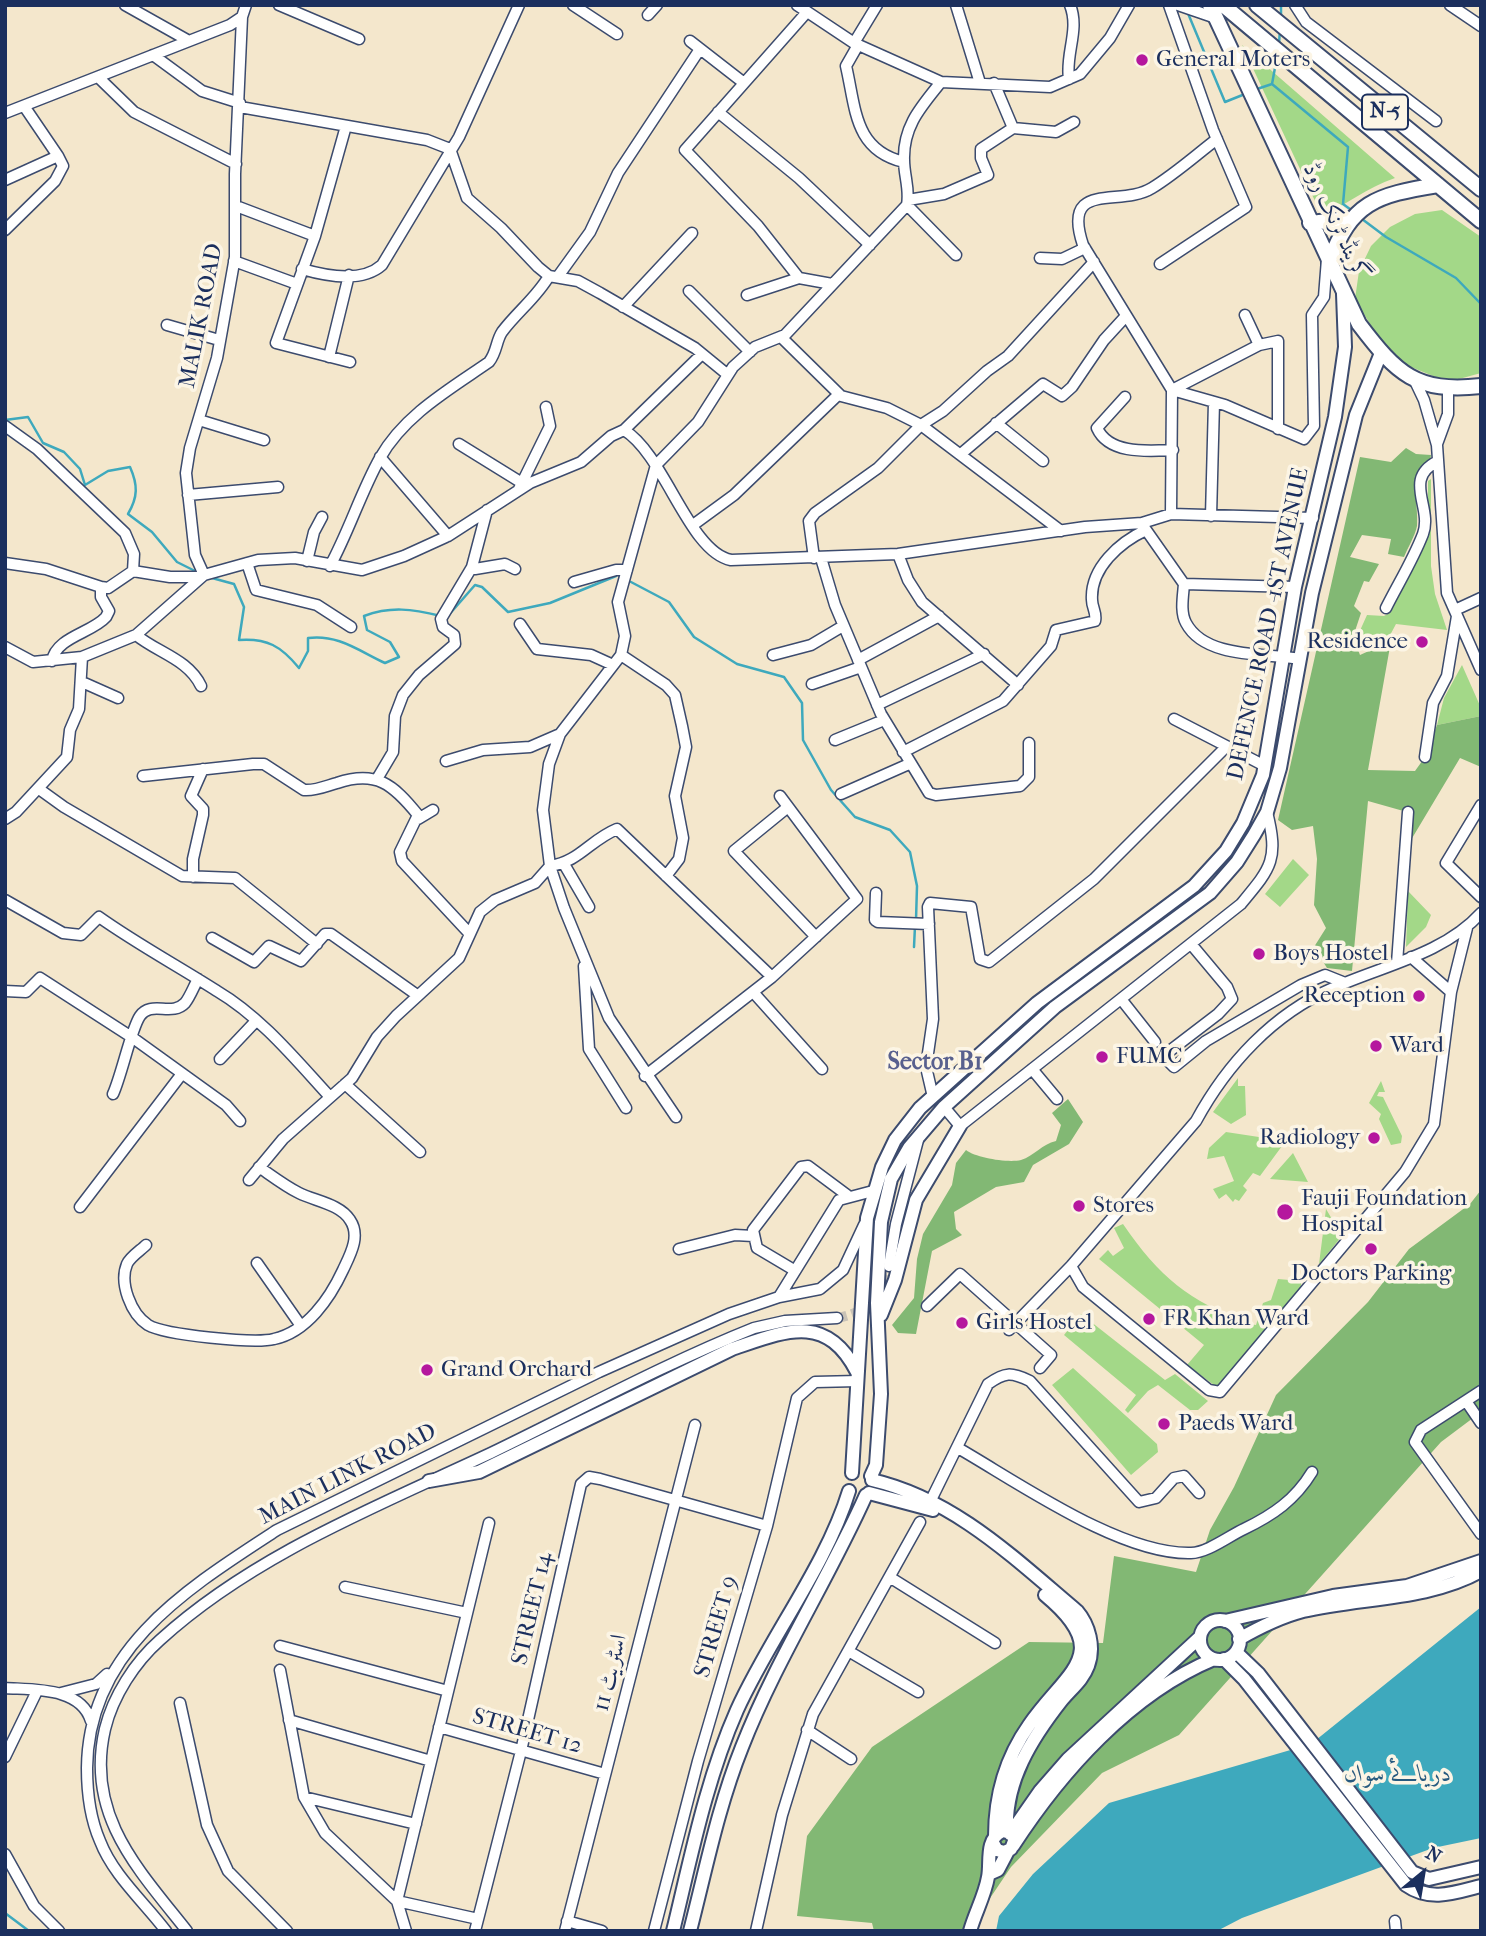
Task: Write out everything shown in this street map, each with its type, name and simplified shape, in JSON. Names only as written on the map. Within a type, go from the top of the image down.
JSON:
[{"type":"highway","name":"N-5","points":[[1257,5],[1273,21],[1481,189]]},
{"type":"highway","name":"N-5","points":[[1213,11],[1261,40],[1481,221]]},
{"type":"highway","name":"گرینڈ ٹرنک روڈ","points":[[1213,11],[1359,324],[1381,353],[1414,379],[1448,390],[1481,386]]},
{"type":"highway","points":[[1310,223],[1348,219],[1383,197],[1438,186]]},
{"type":"highway","points":[[1328,261],[1348,219]]},
{"type":"main road","name":"DEFENCE ROAD -1ST AVENUE","points":[[673,1931],[711,1783],[737,1711],[776,1632],[825,1549],[849,1490],[847,1481],[852,1472],[867,1218],[873,1191],[895,1140],[933,1097],[1037,1003],[1194,886],[1226,851],[1243,823],[1265,766],[1295,587],[1338,394],[1345,347],[1343,293]]},
{"type":"main road","points":[[690,1931],[718,1814],[742,1746],[784,1656],[844,1544],[870,1486],[876,1465],[881,1394],[877,1326],[884,1203],[891,1179],[919,1136],[944,1107],[1055,1007],[1210,893],[1237,862],[1267,812],[1280,768],[1312,593],[1356,415],[1381,353]]},
{"type":"main road","points":[[877,1326],[895,1280],[916,1200],[960,1126]]},
{"type":"main road","points":[[429,1481],[479,1472],[732,1349],[773,1335],[803,1330],[820,1332],[833,1339],[847,1353],[858,1378]]},
{"type":"main road","points":[[852,1472],[864,1471],[870,1486],[923,1505],[951,1520],[1050,1600],[1074,1622],[1080,1636],[1080,1649],[1072,1672],[1029,1725],[1004,1769],[998,1787],[1004,1840]]},
{"type":"main road","points":[[849,1490],[858,1496],[870,1486],[900,1486],[951,1510],[1077,1611],[1089,1633],[1091,1657],[1083,1678],[1045,1722],[1008,1795],[1004,1840]]},
{"type":"main road","points":[[970,1931],[989,1874],[986,1864],[1040,1791],[1068,1759],[1200,1637],[1207,1625],[1333,1596],[1407,1586],[1481,1560]]},
{"type":"main road","points":[[1239,1639],[1269,1622],[1302,1611],[1432,1590],[1481,1571]]},
{"type":"main road","points":[[1225,1621],[1236,1629],[1239,1639],[1236,1652]]},
{"type":"main road","points":[[1200,1637],[1203,1651],[1219,1659],[1244,1679],[1406,1885],[1430,1895],[1481,1886]]},
{"type":"main road","points":[[1004,1840],[1060,1780],[1126,1716],[1169,1683],[1236,1652]]},
{"type":"main road","points":[[1236,1652],[1258,1673],[1412,1872],[1429,1879],[1481,1867]]},
{"type":"street","points":[[125,5],[189,41]]},
{"type":"street","points":[[144,16],[149,5]]},
{"type":"street","name":"MALIK ROAD","points":[[202,576],[195,555],[186,473],[190,448],[219,340],[234,261],[242,17],[246,5]]},
{"type":"street","points":[[279,5],[359,39]]},
{"type":"street","points":[[302,269],[327,277],[371,272],[382,265],[459,137],[519,5]]},
{"type":"street","points":[[573,5],[617,34]]},
{"type":"street","points":[[648,15],[657,5]]},
{"type":"street","points":[[797,5],[856,44],[941,82],[1050,88],[1080,74],[1110,38],[1129,5]]},
{"type":"street","points":[[877,5],[846,66],[861,135],[886,158],[904,162]]},
{"type":"street","points":[[956,5],[980,83]]},
{"type":"street","points":[[1069,79],[1068,59],[1073,38],[1070,5]]},
{"type":"street","points":[[1160,264],[1246,207],[1217,139],[1168,5]]},
{"type":"street","points":[[1295,5],[1306,22],[1436,121]]},
{"type":"street","points":[[1450,5],[1481,26]]},
{"type":"street","points":[[1181,8],[1213,11]]},
{"type":"street","points":[[799,278],[733,198],[685,153],[807,12]]},
{"type":"street","points":[[5,113],[189,41],[242,17]]},
{"type":"street","points":[[690,41],[744,83]]},
{"type":"street","points":[[330,566],[380,457],[414,415],[489,362],[501,333],[590,232],[618,173],[700,48]]},
{"type":"street","points":[[153,55],[202,91],[240,105],[428,140],[450,149],[467,198],[554,275],[578,281],[702,354],[728,375]]},
{"type":"street","points":[[98,77],[134,112],[236,164]]},
{"type":"street","points":[[941,82],[908,125],[904,162],[908,202],[956,255]]},
{"type":"street","points":[[994,83],[1013,128]]},
{"type":"street","points":[[5,230],[55,181],[64,166],[24,106]]},
{"type":"street","points":[[718,112],[799,178],[870,245]]},
{"type":"street","points":[[676,1117],[645,1076],[609,1018],[550,866],[543,810],[549,764],[560,734],[621,655],[625,636],[618,602],[656,465],[698,422],[728,375],[750,352],[781,337],[908,202],[944,194],[983,180],[988,172],[981,158],[981,149],[1013,128],[1056,132],[1074,122]]},
{"type":"street","points":[[346,126],[315,236],[276,343],[350,362]]},
{"type":"street","points":[[1171,514],[1172,390],[1085,248],[1076,222],[1081,208],[1091,201],[1151,189],[1217,139]]},
{"type":"street","points":[[5,180],[58,156]]},
{"type":"street","points":[[236,206],[315,236]]},
{"type":"street","points":[[623,307],[692,233]]},
{"type":"street","points":[[1040,258],[1062,258],[1085,248]]},
{"type":"street","points":[[234,261],[297,284]]},
{"type":"street","points":[[1172,390],[1214,402],[1304,439],[1314,426],[1312,315],[1324,297],[1328,261]]},
{"type":"street","points":[[1029,743],[1029,776],[1020,786],[936,795],[923,787],[884,720],[859,664],[817,558],[808,521],[878,468],[921,425],[943,411],[987,371],[1008,356],[1094,262]]},
{"type":"street","points":[[329,357],[349,275]]},
{"type":"street","points":[[747,295],[799,278],[832,284]]},
{"type":"street","points":[[689,291],[750,352]]},
{"type":"street","points":[[1245,315],[1259,345]]},
{"type":"street","points":[[962,453],[1043,384],[1062,396],[1072,387],[1104,340],[1126,316]]},
{"type":"street","points":[[167,325],[219,340]]},
{"type":"street","points":[[781,337],[839,394],[887,408],[921,425],[962,453],[1061,531]]},
{"type":"street","points":[[1172,390],[1259,345],[1278,341],[1278,429]]},
{"type":"street","points":[[5,564],[46,569],[108,588],[133,570],[170,577],[202,576],[247,563],[295,558],[362,570],[448,536],[520,486],[581,462],[611,436],[624,430],[702,354]]},
{"type":"street","points":[[1414,379],[1424,400],[1437,445],[1447,593],[1481,670]]},
{"type":"street","points":[[1437,445],[1448,414],[1448,390]]},
{"type":"street","points":[[693,526],[734,495],[839,394]]},
{"type":"street","points":[[1125,397],[1097,428],[1100,433],[1126,449],[1172,450]]},
{"type":"street","points":[[1211,516],[1214,402]]},
{"type":"street","points":[[520,486],[550,426],[546,407]]},
{"type":"street","points":[[199,421],[264,440]]},
{"type":"street","points":[[996,423],[1043,461]]},
{"type":"street","points":[[5,426],[37,449],[125,533],[134,554],[133,570]]},
{"type":"street","points":[[624,430],[656,465],[693,526],[720,558],[817,558],[898,554],[1061,531],[1144,526]]},
{"type":"street","points":[[458,444],[520,486]]},
{"type":"street","points":[[380,457],[448,536]]},
{"type":"street","points":[[1386,608],[1424,531],[1420,478],[1427,466],[1438,461]]},
{"type":"street","points":[[188,495],[278,487]]},
{"type":"street","points":[[377,779],[393,752],[395,716],[403,695],[419,675],[455,644],[454,635],[443,627],[441,617],[472,567],[487,510]]},
{"type":"street","points":[[903,752],[994,708],[1018,685],[1051,646],[1056,630],[1095,621],[1092,592],[1100,569],[1119,546],[1144,526],[1171,514],[1312,518]]},
{"type":"street","points":[[307,561],[314,531],[322,517]]},
{"type":"street","points":[[1144,526],[1184,584],[1182,609],[1186,624],[1201,638],[1216,647],[1300,659]]},
{"type":"street","points":[[898,554],[916,594],[1018,685]]},
{"type":"street","points":[[247,563],[256,590],[317,605],[351,627]]},
{"type":"street","points":[[472,567],[475,569],[505,564],[515,569]]},
{"type":"street","points":[[574,582],[616,570],[626,570]]},
{"type":"street","points":[[5,647],[33,662],[82,657],[136,635],[202,576]]},
{"type":"street","points":[[1184,584],[1295,587]]},
{"type":"street","points":[[52,662],[54,654],[62,644],[106,617],[108,611],[101,597],[102,587]]},
{"type":"street","points":[[1456,613],[1481,598]]},
{"type":"street","points":[[1425,757],[1433,703],[1451,662],[1456,613]]},
{"type":"street","points":[[812,684],[859,664],[939,617]]},
{"type":"street","points":[[520,624],[537,649],[591,655],[613,665]]},
{"type":"street","points":[[773,656],[811,645],[844,626]]},
{"type":"street","points":[[136,635],[161,653],[183,662],[201,686]]},
{"type":"street","points":[[877,705],[984,654]]},
{"type":"street","points":[[621,655],[666,685],[675,695],[687,747],[676,796],[683,838],[679,859],[666,876]]},
{"type":"street","points":[[1451,662],[1475,656]]},
{"type":"street","points":[[5,819],[39,789],[67,757],[82,682],[82,657]]},
{"type":"street","points":[[82,682],[118,698]]},
{"type":"street","points":[[1174,719],[1265,766]]},
{"type":"street","points":[[835,740],[884,720]]},
{"type":"street","points":[[446,761],[483,750],[530,747],[560,734]]},
{"type":"street","points":[[933,1097],[926,1067],[933,1018],[920,924],[928,907],[933,902],[971,907],[980,959],[989,962],[1094,879],[1226,747]]},
{"type":"street","points":[[143,776],[264,764],[296,786],[312,791],[354,778],[377,779],[410,806],[418,819]]},
{"type":"street","points":[[841,794],[909,764]]},
{"type":"street","points":[[193,877],[193,859],[203,809],[191,796],[203,769]]},
{"type":"street","points":[[39,789],[64,807],[173,872],[193,877],[235,878],[317,944]]},
{"type":"street","points":[[645,1076],[772,977],[857,899],[780,796]]},
{"type":"street","points":[[1481,805],[1446,863],[1481,897]]},
{"type":"street","points":[[788,807],[734,851],[816,937]]},
{"type":"street","points":[[433,810],[418,819],[400,852],[402,861],[470,933]]},
{"type":"street","points":[[944,1107],[960,1126],[1241,904],[1267,873],[1273,861],[1274,838],[1267,812]]},
{"type":"street","points":[[1397,963],[1408,812]]},
{"type":"street","points":[[249,1180],[283,1139],[352,1078],[377,1037],[459,958],[480,912],[495,900],[535,883],[550,866],[564,864],[617,829],[772,977]]},
{"type":"street","points":[[564,864],[589,907]]},
{"type":"street","points":[[876,893],[875,920],[920,924]]},
{"type":"street","points":[[5,900],[63,933],[81,935],[99,917],[155,955],[198,979],[255,1021],[330,1097]]},
{"type":"street","points":[[1012,1326],[1071,1266],[1196,1121],[1205,1105],[1259,1035],[1303,1004],[1345,983],[1411,957],[1467,928],[1481,913]]},
{"type":"street","points":[[1071,1266],[1083,1287],[1209,1390],[1220,1392],[1405,1172],[1434,1124],[1451,992],[1467,928]]},
{"type":"street","points":[[212,939],[254,962],[269,946],[301,961],[326,934],[331,933],[417,996]]},
{"type":"street","points":[[1191,944],[1227,987],[1232,999],[1218,1014],[1167,1053],[1165,1058],[1171,1066],[1178,1066],[1206,1041],[1301,985],[1325,975],[1345,983]]},
{"type":"street","points":[[583,956],[589,1049],[626,1108]]},
{"type":"street","points":[[1411,957],[1451,992]]},
{"type":"street","points":[[5,991],[26,992],[40,978],[133,1038],[226,1105],[240,1121]]},
{"type":"street","points":[[113,1094],[140,1016],[151,1008],[176,1009],[185,1003],[198,979]]},
{"type":"street","points":[[753,992],[822,1069]]},
{"type":"street","points":[[1121,999],[1155,1042]]},
{"type":"street","points":[[220,1059],[255,1021]]},
{"type":"street","points":[[1032,1069],[1057,1099]]},
{"type":"street","points":[[80,1207],[181,1075]]},
{"type":"street","points":[[345,1084],[420,1152]]},
{"type":"street","points":[[889,1266],[896,1224],[919,1136]]},
{"type":"street","points":[[794,1270],[757,1248],[754,1230],[801,1167],[808,1166],[846,1195]]},
{"type":"street","points":[[146,1245],[127,1263],[125,1278],[127,1298],[147,1325],[170,1332],[240,1340],[275,1339],[301,1326],[334,1290],[354,1248],[354,1229],[341,1211],[298,1193],[259,1167]]},
{"type":"street","points":[[779,1297],[832,1208],[846,1195],[873,1191]]},
{"type":"street","name":"MAIN LINK ROAD","points":[[166,1931],[117,1870],[100,1843],[87,1784],[87,1747],[92,1721],[111,1671],[148,1626],[237,1556],[277,1530],[599,1372],[729,1314],[779,1297],[820,1289],[843,1270],[867,1218]]},
{"type":"street","points":[[679,1249],[735,1235],[753,1236]]},
{"type":"street","points":[[257,1263],[301,1326]]},
{"type":"street","points":[[927,1307],[960,1274],[1012,1326],[1051,1355],[1040,1367]]},
{"type":"street","name":"MAIN LINK ROAD","points":[[187,1931],[131,1860],[114,1832],[101,1775],[105,1728],[118,1696],[136,1665],[157,1642],[223,1591],[370,1508],[744,1332],[785,1321],[837,1318]]},
{"type":"street","points":[[931,1500],[988,1384],[1004,1373],[1014,1373],[1030,1381],[1139,1502],[1156,1498],[1174,1478],[1184,1476],[1199,1493]]},
{"type":"street","name":"STREET 9","points":[[654,1931],[698,1761],[766,1526],[801,1392],[815,1382],[858,1378]]},
{"type":"street","points":[[1481,1391],[1421,1430],[1415,1441],[1481,1534]]},
{"type":"street","points":[[1466,1401],[1481,1423]]},
{"type":"street","name":"اسٹریٹ 11","points":[[566,1926],[695,1425]]},
{"type":"street","points":[[958,1448],[1088,1522],[1133,1542],[1193,1553],[1275,1514],[1294,1496],[1312,1472]]},
{"type":"street","name":"STREET 14","points":[[475,1931],[521,1751],[581,1484],[589,1477],[766,1526]]},
{"type":"street","points":[[756,1931],[782,1815],[807,1730],[920,1522]]},
{"type":"street","points":[[397,1901],[489,1523]]},
{"type":"street","points":[[891,1578],[995,1643]]},
{"type":"street","points":[[345,1587],[467,1613]]},
{"type":"street","points":[[280,1646],[448,1692]]},
{"type":"street","points":[[850,1652],[918,1692]]},
{"type":"street","points":[[280,1670],[304,1797],[325,1833],[397,1901],[406,1931]]},
{"type":"street","points":[[60,1693],[96,1684],[111,1671]]},
{"type":"street","points":[[5,1688],[60,1693],[80,1703],[92,1721]]},
{"type":"street","points":[[5,1757],[37,1690]]},
{"type":"street","points":[[180,1703],[207,1825],[228,1871],[287,1931]]},
{"type":"street","points":[[289,1720],[431,1761]]},
{"type":"street","name":"STREET 12","points":[[439,1727],[605,1774]]},
{"type":"street","points":[[807,1730],[850,1759]]},
{"type":"street","points":[[304,1797],[416,1824]]},
{"type":"street","points":[[6,1860],[34,1906],[59,1931]]},
{"type":"street","points":[[397,1901],[478,1919]]},
{"type":"street","points":[[566,1926],[602,1931]]},
{"type":"green space","points":[[1242,45],[1395,178],[1375,186],[1322,216]]},
{"type":"green space","points":[[1442,210],[1481,237],[1481,373],[1448,382],[1401,363],[1385,349],[1355,299],[1359,271],[1371,246],[1390,227],[1415,214]]},
{"type":"green space","points":[[1406,448],[1416,454],[1431,455],[1430,463],[1419,475],[1416,491],[1417,526],[1404,557],[1388,554],[1391,539],[1362,535],[1350,557],[1379,564],[1369,582],[1364,581],[1354,606],[1361,613],[1353,637],[1360,655],[1391,641],[1368,770],[1415,771],[1425,757],[1437,725],[1481,716],[1481,767],[1460,758],[1405,850],[1407,812],[1368,801],[1352,971],[1327,968],[1314,947],[1326,928],[1314,905],[1317,859],[1313,826],[1292,830],[1278,820],[1360,457],[1391,462]]},
{"type":"green space","points":[[1431,479],[1431,566],[1435,594],[1447,630],[1396,624],[1388,639],[1372,647],[1358,635],[1367,615],[1384,616],[1391,612],[1428,530],[1428,481]]},
{"type":"green space","points":[[1462,665],[1481,708],[1481,716],[1437,725],[1444,698]]},
{"type":"green space","points":[[1293,859],[1309,875],[1280,907],[1265,894]]},
{"type":"green space","points":[[1408,891],[1431,915],[1426,927],[1406,947]]},
{"type":"green space","points":[[1238,1078],[1238,1086],[1245,1086],[1246,1115],[1231,1124],[1213,1112]]},
{"type":"green space","points":[[1381,1081],[1385,1092],[1379,1092],[1377,1096],[1383,1097],[1402,1136],[1401,1143],[1391,1145],[1379,1119],[1381,1114],[1369,1103]]},
{"type":"green space","points":[[1068,1099],[1083,1122],[1069,1144],[1033,1165],[1024,1182],[996,1187],[954,1212],[956,1229],[962,1235],[932,1251],[916,1334],[898,1333],[892,1325],[914,1298],[917,1259],[923,1234],[952,1185],[956,1163],[966,1150],[992,1159],[1008,1161],[1030,1156],[1056,1141],[1061,1125],[1052,1113]]},
{"type":"green space","points":[[1226,1132],[1272,1139],[1282,1146],[1260,1176],[1253,1173],[1243,1186],[1247,1190],[1239,1201],[1235,1199],[1233,1202],[1226,1194],[1219,1199],[1213,1189],[1234,1181],[1224,1156],[1207,1159],[1209,1148]]},
{"type":"green space","points":[[1293,1153],[1308,1182],[1270,1179]]},
{"type":"green space","points":[[1481,1190],[1481,1412],[1441,1442],[1179,1735],[1102,1773],[1011,1867],[976,1919],[976,1931],[874,1931],[872,1923],[797,1916],[807,1836],[872,1747],[1029,1642],[1103,1643],[1114,1556],[1196,1572],[1210,1530],[1234,1487],[1276,1395],[1368,1302],[1409,1249],[1470,1204]]},
{"type":"green space","points":[[1326,1209],[1342,1236],[1319,1264]]},
{"type":"green space","points":[[1123,1224],[1150,1259],[1177,1285],[1209,1306],[1249,1324],[1256,1325],[1263,1303],[1271,1300],[1278,1279],[1301,1281],[1301,1287],[1218,1388],[1187,1365],[1204,1345],[1099,1259],[1108,1250],[1113,1256],[1124,1248],[1114,1228]]},
{"type":"green space","points":[[1081,1314],[1165,1380],[1175,1374],[1208,1401],[1198,1410],[1190,1410],[1158,1385],[1148,1391],[1128,1413],[1125,1410],[1136,1395],[1064,1335]]},
{"type":"green space","points":[[1073,1368],[1157,1444],[1158,1452],[1131,1475],[1052,1385]]},
{"type":"water","name":"دریائے سواں","points":[[1481,1607],[1481,1838],[1433,1848],[1242,1918],[1217,1931],[996,1931],[999,1916],[1033,1874],[1109,1803],[1311,1744]]},
{"type":"waterway","points":[[1281,5],[1281,16]]},
{"type":"waterway","points":[[1187,11],[1225,102],[1245,94]]},
{"type":"waterway","points":[[1279,44],[1280,29]]},
{"type":"waterway","points":[[1272,84],[1277,57]]},
{"type":"waterway","points":[[1254,90],[1272,84],[1348,147],[1343,204],[1354,212]]},
{"type":"waterway","points":[[1362,219],[1386,237],[1456,278],[1481,304]]},
{"type":"waterway","points":[[5,420],[28,417],[43,443],[64,452],[80,469],[85,485],[108,471],[130,467],[136,491],[128,514],[152,532],[177,562],[195,571]]},
{"type":"waterway","points":[[447,617],[475,585],[482,587],[508,612],[550,603],[616,576]]},
{"type":"waterway","points":[[212,578],[234,584],[244,607],[239,640],[258,640],[273,645],[299,668],[308,651],[308,638],[339,641],[385,663],[399,657],[390,642],[367,630],[364,616],[402,610],[441,616]]},
{"type":"waterway","points":[[631,582],[669,602],[694,637],[737,664],[784,677],[802,703],[803,740],[831,790],[855,817],[890,830],[910,852],[917,886],[916,920]]},
{"type":"waterway","points":[[914,947],[915,926]]},
{"type":"waterway","points":[[5,1913],[29,1931]]},
{"type":"tunnel","points":[[837,1318],[858,1312],[872,1301],[882,1286],[889,1266]]},
{"type":"place","name":"General Moters","points":[[1142,60]]},
{"type":"place","name":"Residence","points":[[1422,642]]},
{"type":"place","name":"Boys Hostel","points":[[1259,954]]},
{"type":"place","name":"Reception","points":[[1419,996]]},
{"type":"place","name":"Ward","points":[[1376,1046]]},
{"type":"place","name":"FUMC","points":[[1102,1057]]},
{"type":"place","name":"Radiology","points":[[1374,1138]]},
{"type":"place","name":"Stores","points":[[1079,1206]]},
{"type":"place","name":"Fauji Foundation Hospital","points":[[1285,1212]]},
{"type":"place","name":"Doctors Parking","points":[[1371,1249]]},
{"type":"place","name":"FR Khan Ward","points":[[1149,1319]]},
{"type":"place","name":"Girls Hostel","points":[[962,1323]]},
{"type":"place","name":"Grand Orchard","points":[[427,1370]]},
{"type":"place","name":"Paeds Ward","points":[[1164,1424]]},
{"type":"district","name":"Sector B1","points":[[935,1063]]}]
